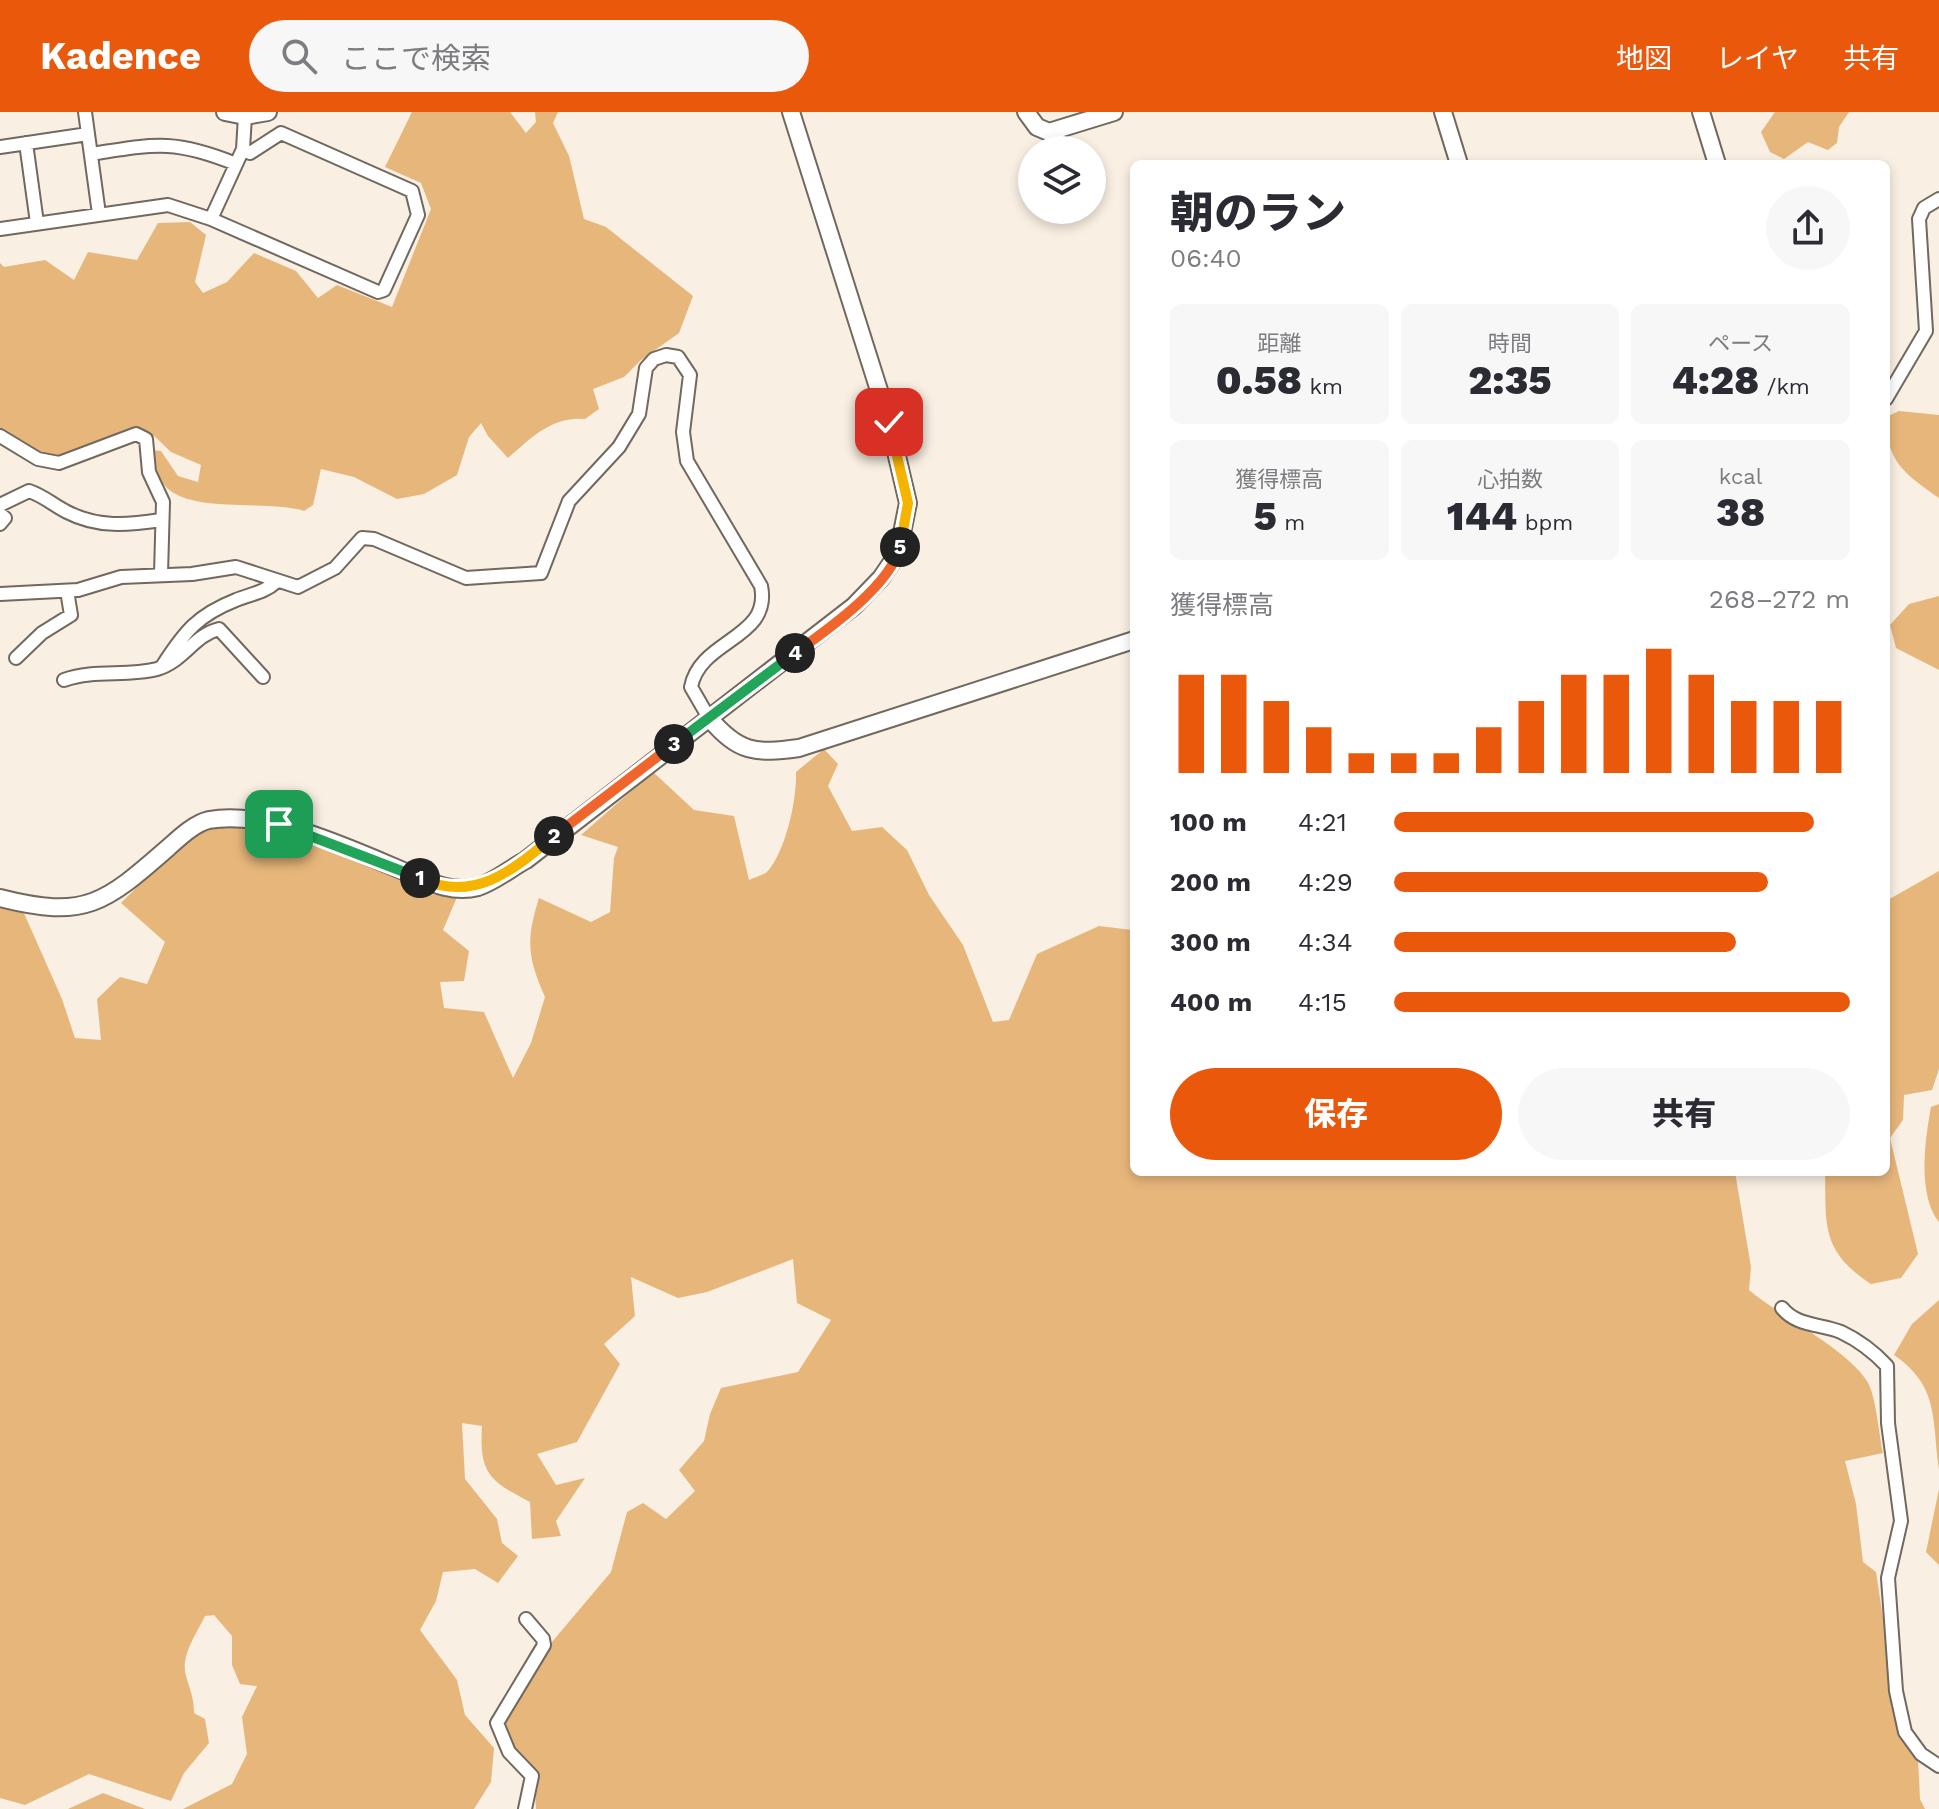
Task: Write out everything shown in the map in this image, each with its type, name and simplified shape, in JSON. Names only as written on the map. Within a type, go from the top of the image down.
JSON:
[{"type":"street","points":[[85,112],[99,214]]},
{"type":"street","points":[[225,112],[245,116],[268,112]]},
{"type":"street","points":[[0,898],[64,909],[96,903],[127,883],[204,821],[225,818],[251,818],[279,824],[438,887],[477,887],[526,860],[822,633],[881,578],[898,553],[908,503],[889,422],[791,112]]},
{"type":"street","points":[[1026,112],[1037,127],[1049,132],[1114,112]]},
{"type":"street","points":[[1443,112],[1458,160]]},
{"type":"street","points":[[1701,112],[1716,160]]},
{"type":"street","points":[[211,219],[243,149],[245,116]]},
{"type":"street","points":[[0,229],[168,205],[211,219],[378,292],[384,290],[418,215],[412,191],[281,133],[250,153],[243,149]]},
{"type":"street","points":[[0,147],[88,134]]},
{"type":"street","points":[[26,143],[37,223]]},
{"type":"street","points":[[91,154],[162,144],[207,152],[236,164]]},
{"type":"street","points":[[1890,392],[1926,331],[1919,219],[1924,208],[1939,199]]},
{"type":"street","points":[[0,594],[67,591],[121,577],[192,574],[236,567],[298,587],[335,568],[362,538],[374,539],[466,578],[541,573],[569,501],[619,447],[639,414],[646,368],[654,359],[666,355],[678,357],[690,375],[683,432],[687,461],[761,586],[765,603],[760,616],[700,664],[693,675],[691,687],[709,718],[739,747],[766,753],[799,748],[1130,641]]},
{"type":"street","points":[[0,436],[38,459],[59,463],[136,434],[146,439],[149,472],[163,502],[161,574]]},
{"type":"street","points":[[0,505],[29,491],[43,495],[68,513],[100,523],[123,526],[161,520]]},
{"type":"street","points":[[0,514],[5,518],[0,524]]},
{"type":"street","points":[[162,666],[192,623],[226,604],[268,590],[276,582]]},
{"type":"street","points":[[16,658],[42,633],[71,615],[67,591]]},
{"type":"street","points":[[64,680],[86,672],[162,666],[181,659],[204,633],[219,629],[263,677]]},
{"type":"street","points":[[1782,1308],[1797,1321],[1838,1331],[1865,1344],[1887,1366],[1888,1423],[1901,1521],[1888,1578],[1896,1691],[1905,1732],[1921,1754],[1939,1766]]},
{"type":"street","points":[[525,1809],[532,1776],[509,1752],[497,1723],[544,1645],[543,1639],[526,1619]]},
{"type":"shaded area","points":[[412,112],[510,112],[526,133],[536,122],[535,112],[558,112],[553,123],[569,156],[584,219],[606,227],[693,296],[679,333],[641,360],[624,377],[593,389],[599,409],[585,419],[552,425],[508,458],[481,423],[469,437],[457,475],[424,494],[397,499],[354,477],[321,469],[313,505],[304,511],[288,507],[205,503],[171,491],[159,476],[151,450],[161,451],[178,476],[198,482],[201,465],[171,452],[150,432],[133,429],[53,460],[0,431],[0,263],[4,267],[45,260],[74,280],[88,252],[137,260],[158,223],[190,222],[206,235],[195,282],[203,293],[227,282],[254,253],[296,271],[318,298],[337,285],[392,307],[431,209],[421,183],[385,167]]},
{"type":"shaded area","points":[[1775,112],[1849,112],[1839,127],[1837,143],[1828,150],[1808,142],[1784,159],[1770,152],[1761,132]]},
{"type":"shaded area","points":[[1899,411],[1939,415],[1939,498],[1907,474],[1894,456],[1890,445],[1890,415]]},
{"type":"shaded area","points":[[1939,596],[1939,670],[1896,648],[1890,625],[1909,604]]},
{"type":"shaded area","points":[[824,749],[838,764],[828,786],[852,831],[882,827],[907,850],[929,895],[963,945],[993,1022],[1009,1020],[1037,954],[1099,926],[1130,930],[1130,1176],[1736,1176],[1751,1267],[1749,1290],[1844,1357],[1867,1381],[1873,1396],[1883,1453],[1845,1461],[1856,1504],[1863,1562],[1876,1572],[1889,1658],[1918,1759],[1920,1799],[1925,1809],[536,1809],[534,1772],[509,1741],[503,1719],[552,1642],[611,1572],[627,1512],[643,1503],[666,1519],[695,1491],[679,1470],[704,1441],[710,1414],[721,1388],[798,1372],[831,1320],[797,1303],[793,1259],[707,1292],[678,1298],[631,1277],[635,1316],[604,1344],[620,1364],[577,1442],[537,1454],[556,1485],[585,1478],[556,1521],[561,1536],[532,1539],[530,1502],[505,1488],[490,1474],[483,1455],[482,1426],[462,1423],[465,1479],[497,1519],[502,1543],[518,1556],[498,1583],[475,1569],[443,1572],[436,1601],[420,1630],[457,1680],[465,1715],[494,1748],[491,1782],[474,1809],[183,1809],[232,1784],[247,1754],[242,1717],[257,1686],[240,1684],[232,1665],[232,1636],[214,1615],[205,1616],[185,1661],[194,1713],[205,1719],[209,1743],[184,1773],[171,1801],[89,1774],[25,1805],[0,1798],[0,907],[23,911],[62,999],[75,1038],[101,1040],[97,999],[120,977],[147,984],[165,942],[121,903],[181,847],[208,830],[222,825],[243,824],[298,838],[435,895],[457,897],[443,930],[469,951],[464,981],[440,982],[444,1008],[484,1012],[513,1078],[531,1043],[545,997],[530,948],[539,898],[591,922],[610,912],[614,858],[618,847],[581,835],[653,772],[694,810],[734,816],[749,880],[767,872],[780,851],[795,796],[796,772]]},
{"type":"shaded area","points":[[1939,871],[1939,1069],[1932,1090],[1904,1095],[1903,1120],[1890,1138],[1890,899]]},
{"type":"shaded area","points":[[1939,1104],[1939,1222],[1928,1197],[1924,1166],[1931,1107]]},
{"type":"shaded area","points":[[1890,1138],[1918,1254],[1901,1278],[1871,1284],[1843,1260],[1835,1248],[1826,1208],[1825,1176],[1890,1176]]},
{"type":"shaded area","points":[[1939,1300],[1939,1469],[1934,1419],[1926,1391],[1909,1367],[1894,1355],[1912,1324]]},
{"type":"shaded area","points":[[1939,1489],[1939,1565],[1926,1552]]},
{"type":"shaded area","points":[[103,1793],[145,1809],[68,1809]]},
{"type":"route","points":[[279,824],[438,887],[477,887],[526,860],[649,762],[822,633],[881,578],[898,553],[908,503],[889,422]]}]
